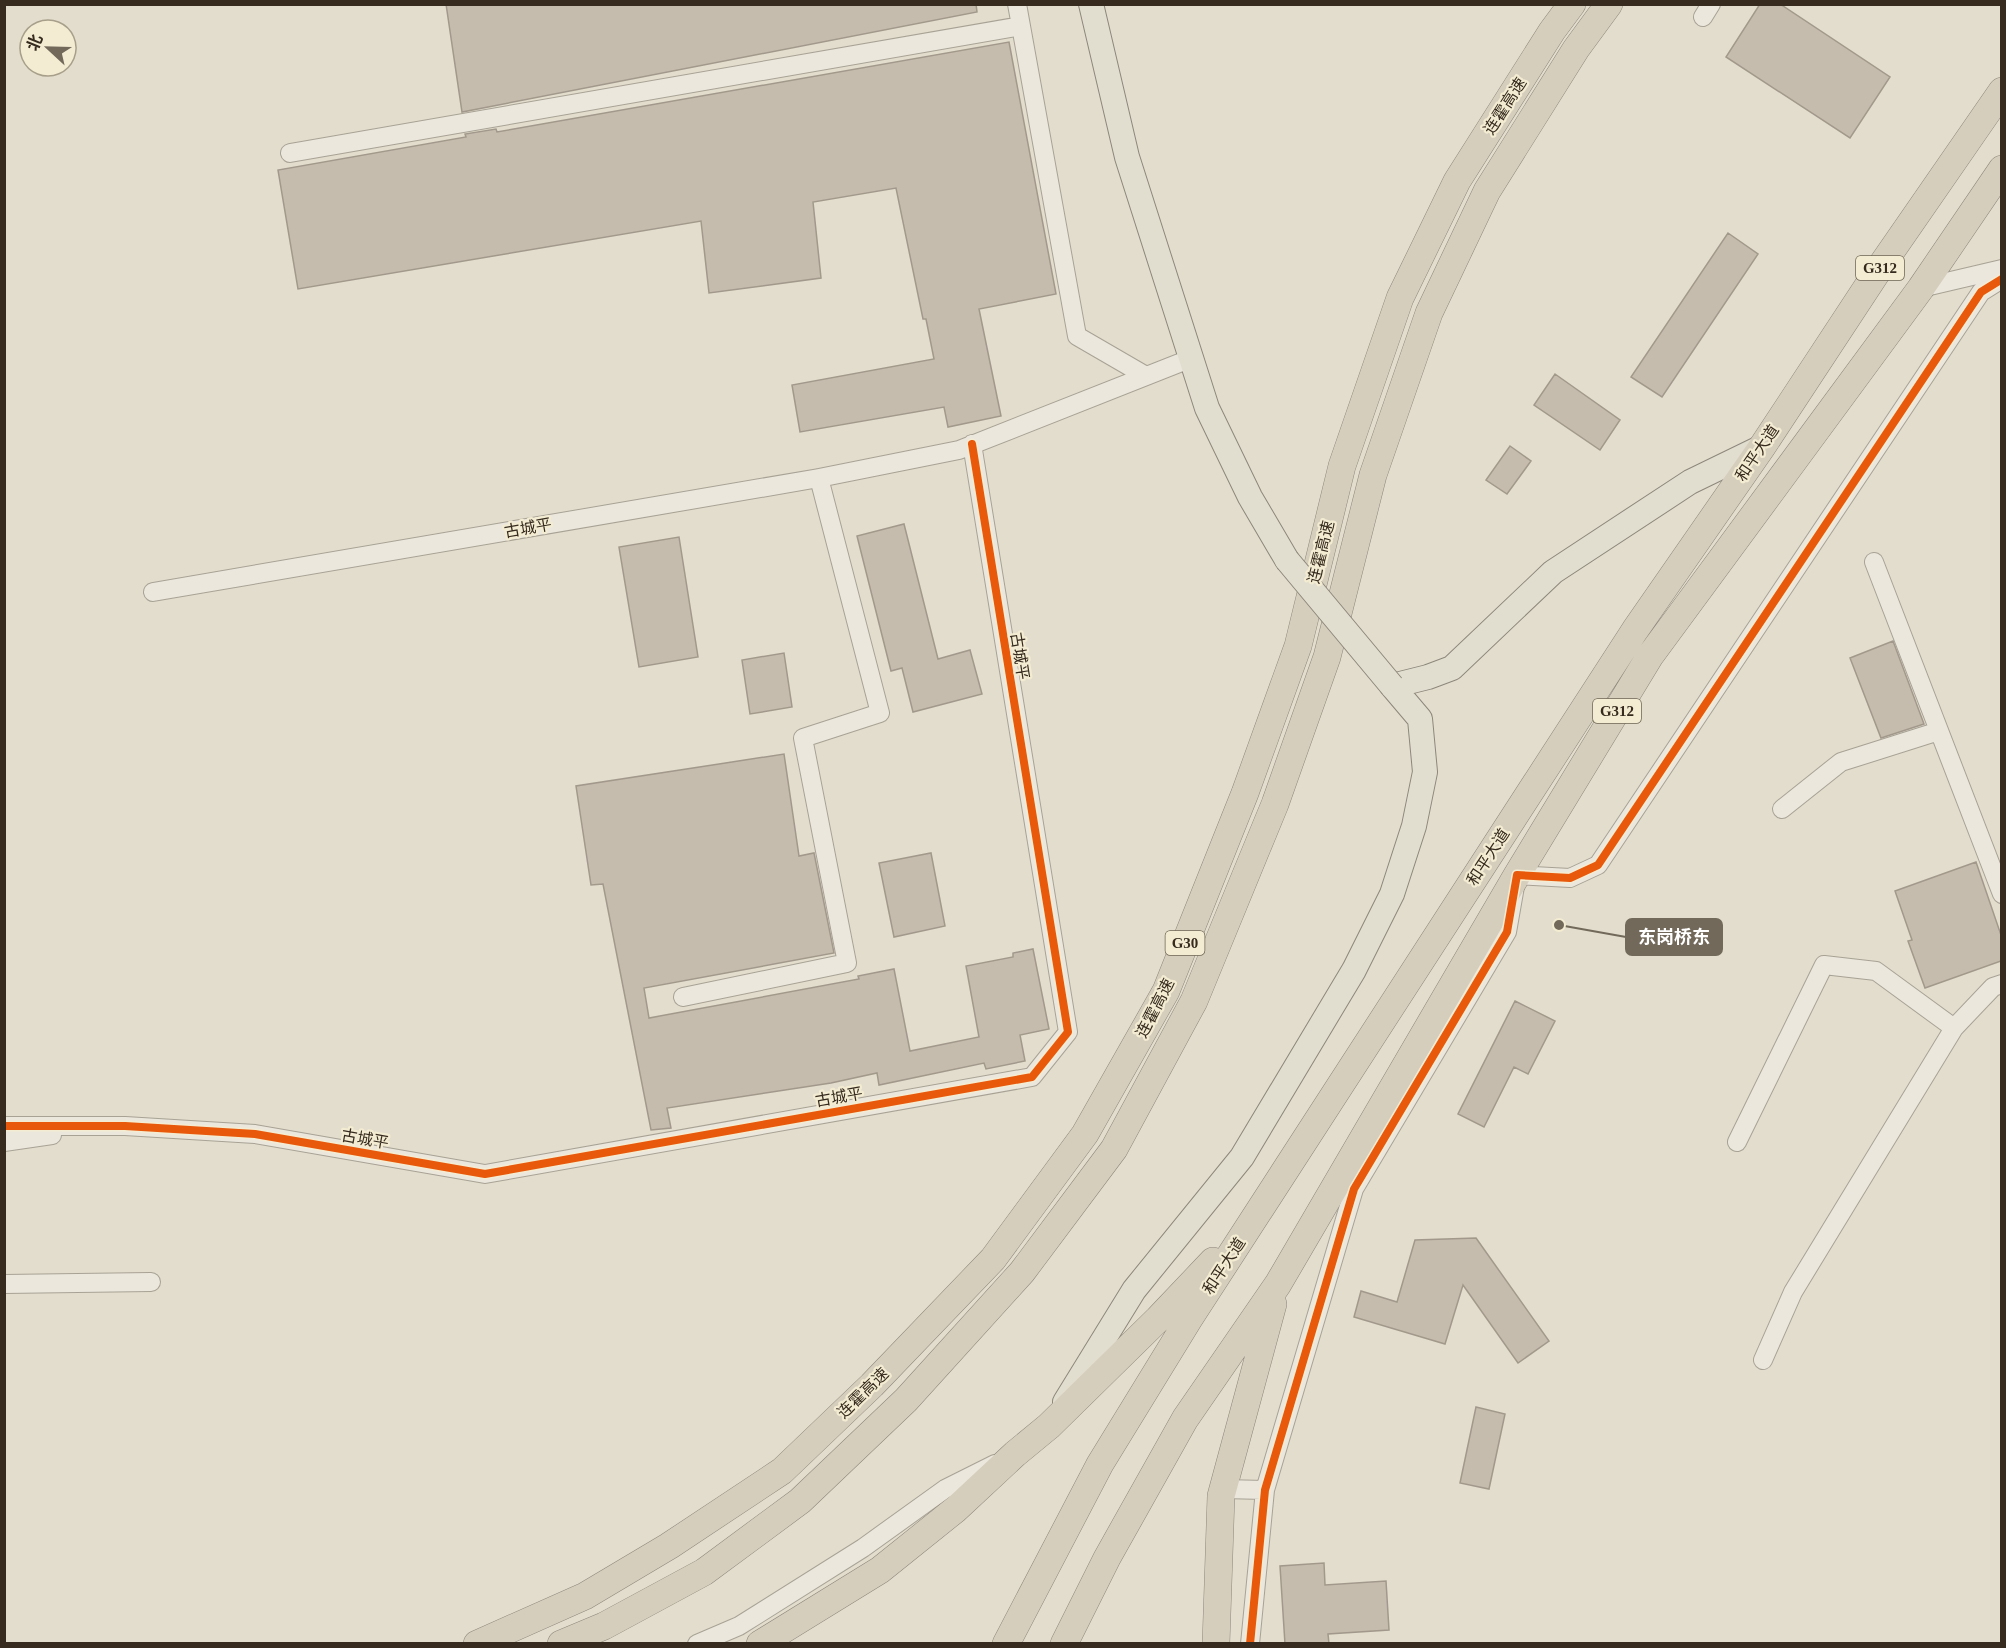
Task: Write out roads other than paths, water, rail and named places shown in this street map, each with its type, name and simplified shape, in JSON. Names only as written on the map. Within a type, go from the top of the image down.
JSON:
[{"type":"highway","name":"连霍高速","points":[[477,1644],[585,1596],[669,1546],[782,1471],[872,1385],[993,1259],[1085,1134],[1166,991],[1245,794],[1298,646],[1342,466],[1400,298],[1456,181],[1552,31],[1572,4]]},
{"type":"highway","name":"连霍高速","points":[[561,1644],[604,1626],[704,1572],[800,1501],[906,1400],[1022,1272],[1114,1149],[1194,1000],[1275,804],[1327,657],[1373,475],[1429,313],[1487,191],[1576,49],[1610,4]]},
{"type":"highway","name":"和平大道","points":[[1006,1644],[1100,1464],[1259,1211],[1635,630],[1762,447],[1883,263],[2001,91]]},
{"type":"highway","name":"和平大道","points":[[1064,1644],[1107,1558],[1185,1419],[1278,1284],[1517,875],[1650,656],[1921,288],[2001,169]]},
{"type":"highway","points":[[760,1644],[880,1570],[956,1509],[1049,1426],[1158,1319],[1259,1211]]},
{"type":"highway","points":[[1216,1644],[1221,1496],[1278,1284]]},
{"type":"main road","points":[[1049,1426],[1134,1290],[1242,1157],[1354,970],[1392,894],[1414,826],[1425,772],[1420,719],[1287,560],[1250,497],[1207,408],[1127,157],[1091,4]]},
{"type":"main road","points":[[1392,686],[1452,668],[1553,572],[1690,482],[1762,447]]},
{"type":"street","points":[[1017,4],[1077,336],[1146,376]]},
{"type":"street","points":[[290,153],[1021,26]]},
{"type":"street","points":[[1921,288],[2001,269]]},
{"type":"street","points":[[1250,1644],[1265,1490],[1354,1189],[1507,932],[1517,875],[1570,878],[1598,865],[1981,292],[2001,279]]},
{"type":"street","name":"古城平","points":[[153,592],[819,478],[959,450],[1191,358]]},
{"type":"street","name":"古城平","points":[[4,1126],[125,1126],[255,1134],[485,1174],[1032,1077],[1068,1032],[972,444]]},
{"type":"street","points":[[683,997],[847,963],[803,738],[880,713],[819,478]]},
{"type":"street","points":[[1874,562],[1939,731],[1994,852],[2001,894]]},
{"type":"street","points":[[1782,809],[1840,762],[1939,731]]},
{"type":"street","points":[[1737,1142],[1824,965],[1876,971],[1954,1028]]},
{"type":"street","points":[[1763,1360],[1793,1292],[1954,1028],[1993,987],[2001,984]]},
{"type":"street","points":[[4,1142],[125,1126]]},
{"type":"street","points":[[4,1284],[151,1282]]},
{"type":"street","points":[[697,1644],[739,1626],[863,1548],[945,1489],[1015,1454]]},
{"type":"street","points":[[1223,1489],[1265,1490]]},
{"type":"place","name":"东岗桥东","points":[[1559,925]]}]
